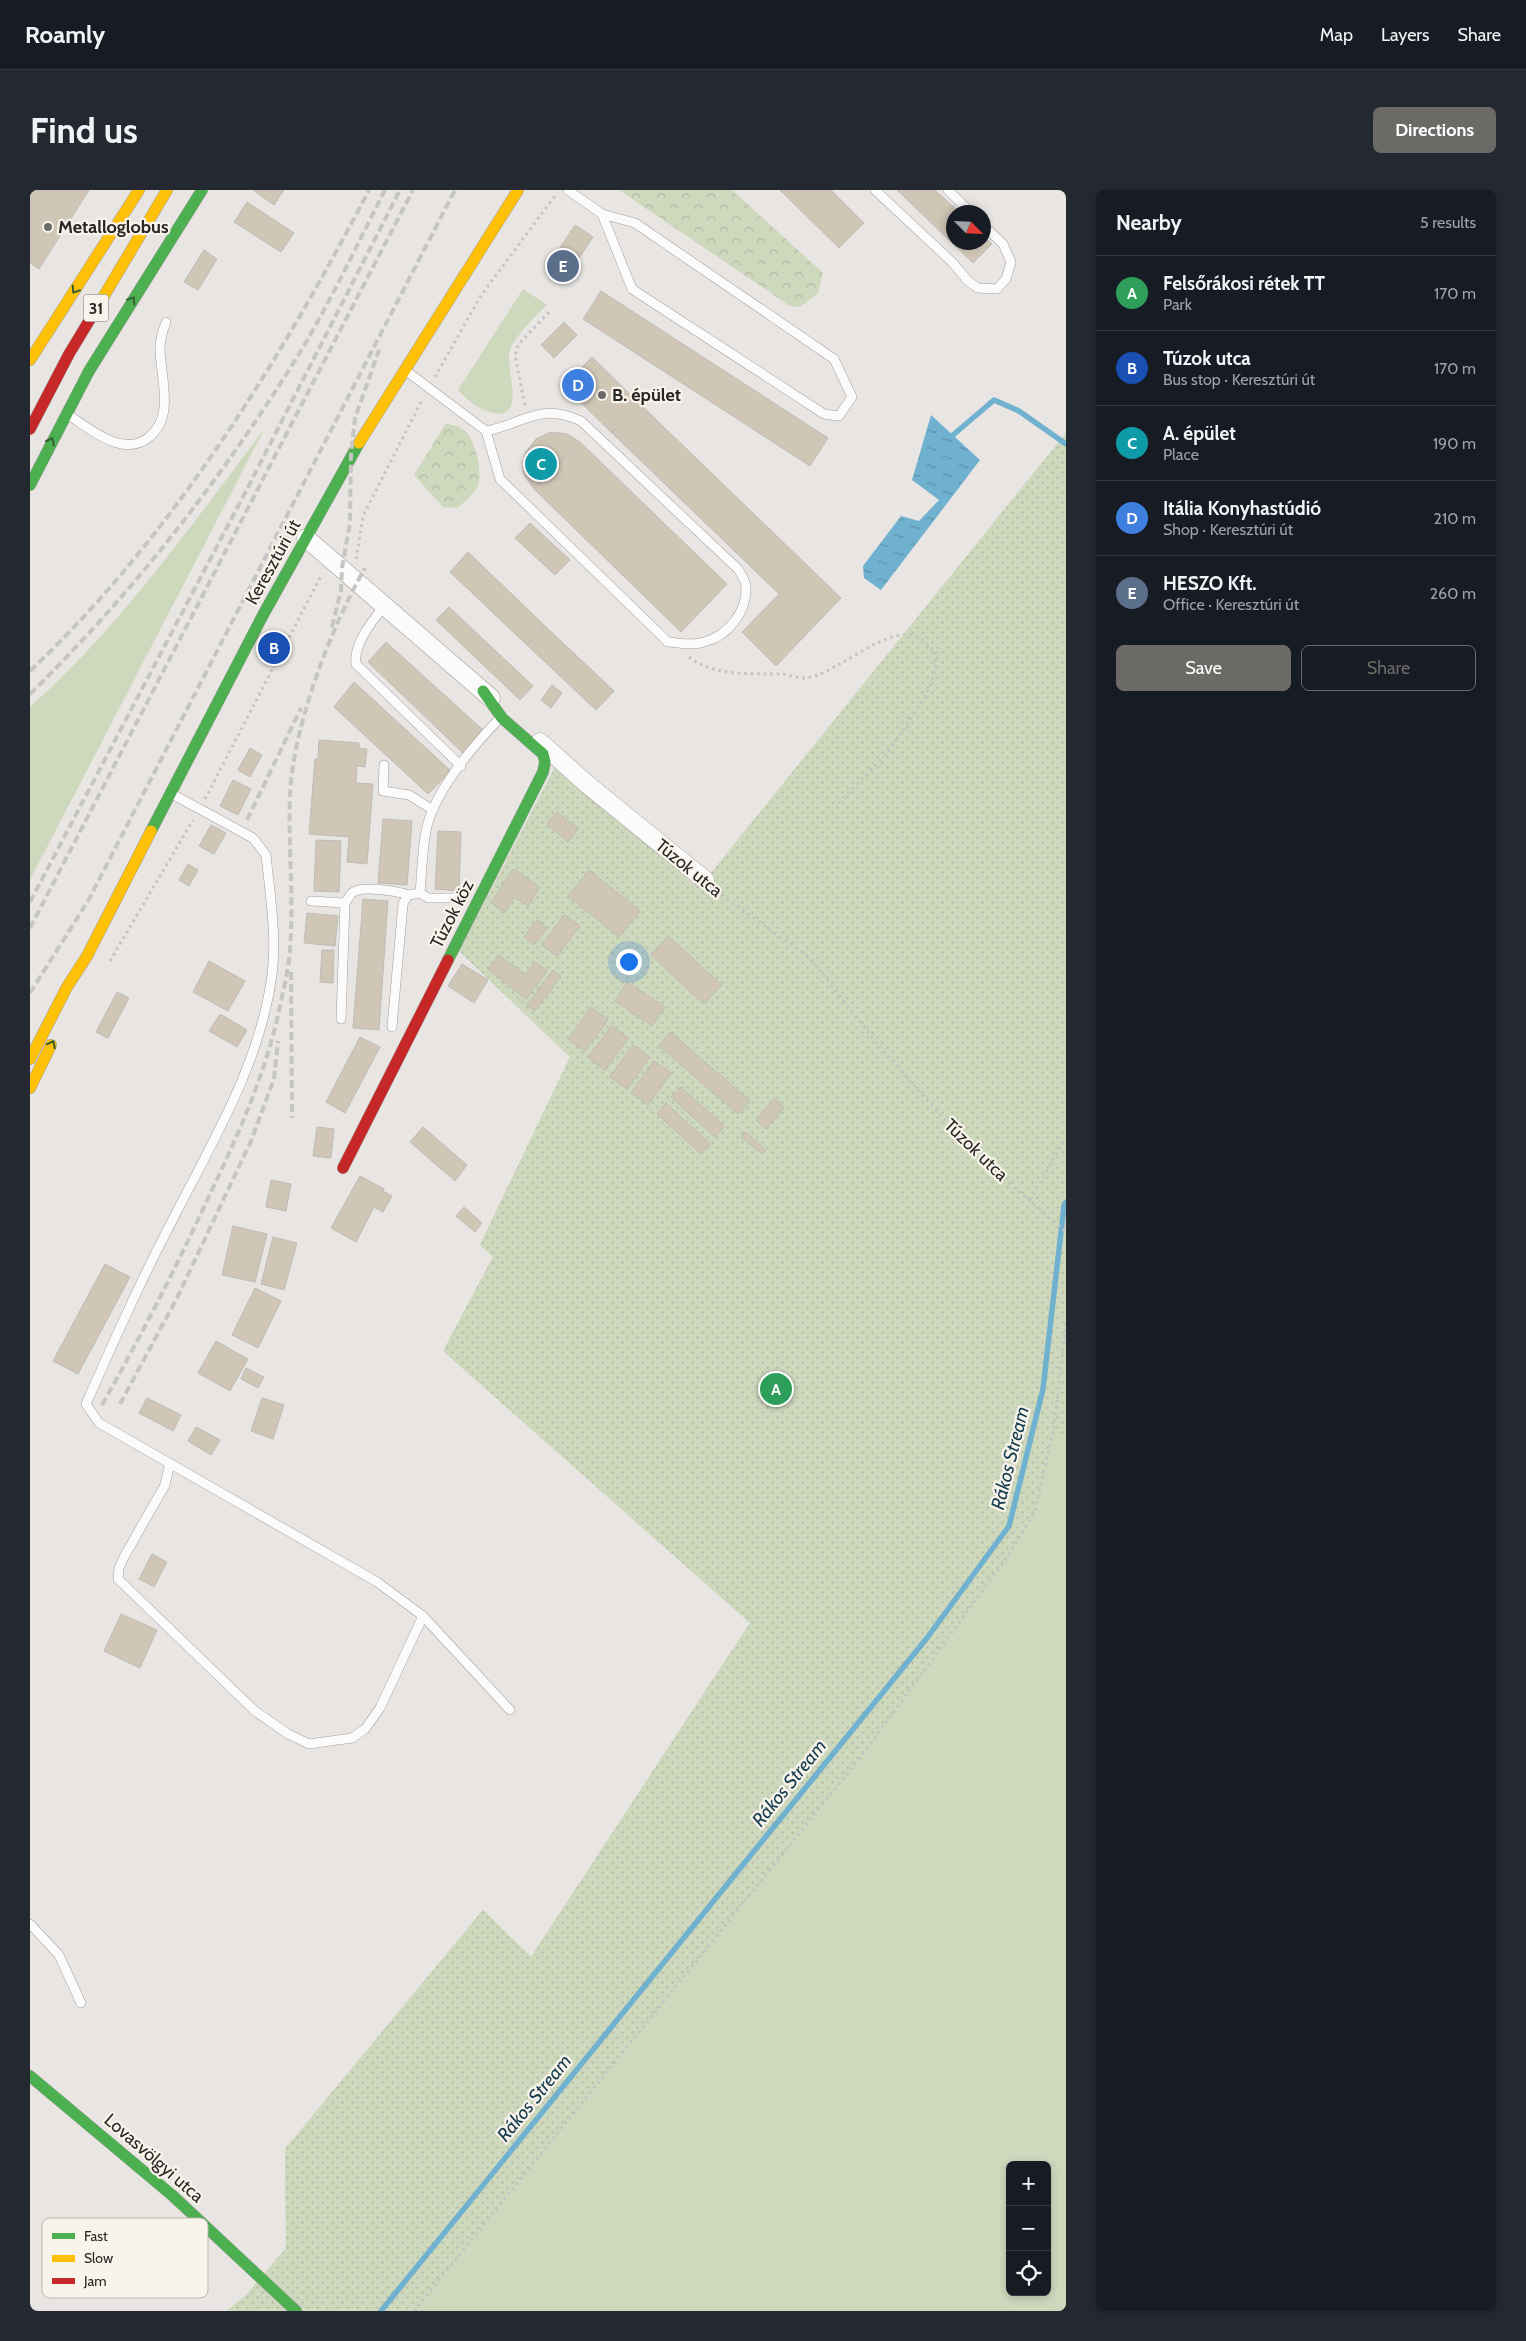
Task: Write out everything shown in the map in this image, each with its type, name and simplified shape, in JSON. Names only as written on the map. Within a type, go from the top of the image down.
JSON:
[{"type":"street","points":[[30,360],[139,190]]},
{"type":"street","name":"31","points":[[30,429],[69,354],[166,190]]},
{"type":"street","points":[[30,485],[65,413],[122,315],[202,190]]},
{"type":"street","name":"Keresztúri út","points":[[30,1059],[67,986],[85,960],[263,615],[351,455],[518,190]]},
{"type":"street","name":"Túzok utca","points":[[306,538],[483,690],[503,715],[705,880]]},
{"type":"street","name":"Túzok köz","points":[[343,1168],[544,772],[545,762],[543,754],[503,715]]},
{"type":"street","name":"Keresztúri út","points":[[73,1002],[85,960]]},
{"type":"street","points":[[30,1042],[51,1002],[67,986]]},
{"type":"street","points":[[30,1088],[56,1037]]},
{"type":"street","name":"Lovasvölgyi utca","points":[[30,2076],[197,2218]]},
{"type":"street","name":"Lovasvölgyi utca","points":[[208,2229],[296,2311]]},
{"type":"lane","points":[[568,190],[602,214],[634,223],[834,359],[852,397],[839,416],[824,414],[632,289],[602,214]]},
{"type":"lane","points":[[875,190],[952,262],[968,281],[978,288],[997,289],[1006,279],[1011,262],[1002,244],[991,233]]},
{"type":"lane","points":[[948,190],[963,205]]},
{"type":"lane","points":[[65,413],[111,441],[120,444],[136,445],[153,435],[163,419],[165,406],[160,348],[166,322]]},
{"type":"lane","points":[[404,369],[486,431],[500,479],[668,642],[689,645],[704,642],[718,636],[731,627],[740,614],[745,600],[746,584],[738,569],[581,421],[567,414],[552,412],[527,417],[503,427],[486,431]]},
{"type":"lane","points":[[385,605],[358,648],[355,658],[356,664],[461,766]]},
{"type":"lane","points":[[420,893],[426,830],[442,790],[503,715]]},
{"type":"lane","points":[[384,765],[383,791],[409,795],[433,810]]},
{"type":"lane","points":[[171,793],[253,838],[266,855],[274,944],[272,977],[249,1064],[234,1098],[138,1286],[86,1404],[99,1423],[377,1582],[423,1616],[510,1710]]},
{"type":"lane","points":[[341,1019],[345,903],[352,893],[361,889],[398,892],[408,895],[420,893],[428,898],[456,898]]},
{"type":"lane","points":[[392,1027],[403,904],[408,895]]},
{"type":"lane","points":[[311,901],[345,903]]},
{"type":"lane","points":[[170,1463],[165,1485],[124,1557],[119,1568],[118,1579],[255,1711],[288,1734],[309,1744],[352,1738],[365,1728],[380,1708],[423,1616]]},
{"type":"lane","points":[[30,1924],[59,1955],[81,2003]]},
{"type":"path","points":[[353,577],[363,516],[429,387],[480,297],[559,190]]},
{"type":"path","points":[[527,417],[515,356],[518,344],[549,312]]},
{"type":"path","points":[[85,960],[109,964],[200,808],[330,558]]},
{"type":"path","points":[[668,642],[696,662],[718,670],[806,678],[832,669],[888,637],[908,635],[921,638],[936,652],[936,671],[927,694],[888,752],[836,806]]},
{"type":"path","name":"Túzok utca","points":[[705,880],[714,889],[809,957],[879,1046],[976,1155],[1051,1217],[1066,1232]]},
{"type":"path","points":[[1030,1200],[1066,1137]]},
{"type":"path","points":[[414,2311],[860,1758],[1008,1556],[1035,1511],[1054,1427],[1066,1320]]},
{"type":"green space","points":[[619,190],[732,190],[823,273],[818,293],[800,307],[790,306]]},
{"type":"green space","points":[[523,289],[547,305],[526,326],[510,350],[512,401],[510,408],[504,413],[493,413],[483,410],[458,390]]},
{"type":"green space","points":[[446,423],[464,430],[468,434],[475,448],[479,464],[479,480],[476,489],[457,508],[443,507],[414,475]]},
{"type":"green space","points":[[265,428],[30,880],[30,707],[95,643],[125,608],[183,537]]},
{"type":"green space","points":[[1066,433],[1066,2311],[316,2311],[246,2295],[286,2248],[285,2149],[483,1910],[531,1957],[750,1623],[443,1351],[493,1257],[480,1245],[570,1057],[459,951],[630,827],[694,885],[711,873]]},
{"type":"green space","points":[[1066,433],[1066,1437],[1054,1427],[1035,1511],[1008,1556],[860,1758],[414,2311],[226,2311],[246,2295],[286,2248],[285,2149],[483,1910],[531,1957],[750,1623],[443,1351],[493,1257],[480,1245],[570,1057],[459,951],[557,763],[694,885],[711,873]]},
{"type":"water","points":[[931,415],[980,460],[881,590],[864,578],[863,566],[901,516],[919,521],[939,500],[912,480]]},
{"type":"building","name":"Metalloglobus","points":[[30,190],[89,190],[39,269],[30,263]]},
{"type":"building","points":[[253,190],[284,190],[274,205]]},
{"type":"building","points":[[780,190],[831,190],[864,223],[839,248]]},
{"type":"building","points":[[897,190],[935,190],[951,205],[946,205],[946,237]]},
{"type":"building","points":[[247,202],[294,233],[281,252],[234,222]]},
{"type":"building","points":[[575,225],[593,237],[564,281],[546,269]]},
{"type":"building","points":[[204,250],[217,259],[198,290],[184,282]]},
{"type":"building","points":[[959,250],[986,250],[973,263]]},
{"type":"building","points":[[601,291],[828,438],[810,466],[583,319]]},
{"type":"building","points":[[564,322],[577,335],[554,358],[541,345]]},
{"type":"building","name":"B. épület","points":[[592,357],[640,404],[612,433],[564,386]]},
{"type":"building","points":[[640,404],[841,598],[776,666],[742,632],[779,594],[612,433]]},
{"type":"building","points":[[551,432],[567,434],[580,442],[534,489],[525,476],[523,468],[526,452],[536,439]]},
{"type":"building","points":[[580,442],[727,584],[681,632],[534,489]]},
{"type":"building","points":[[530,523],[570,560],[555,575],[515,538]]},
{"type":"building","points":[[468,552],[545,626],[527,645],[450,572]]},
{"type":"building","points":[[449,607],[533,686],[520,700],[436,620]]},
{"type":"building","points":[[545,626],[614,691],[596,710],[527,645]]},
{"type":"building","points":[[386,642],[483,730],[463,753],[368,662]]},
{"type":"building","points":[[354,682],[451,771],[428,794],[334,707]]},
{"type":"building","points":[[552,685],[562,693],[551,708],[541,700]]},
{"type":"building","points":[[319,740],[359,743],[359,748],[367,749],[365,767],[357,766],[356,783],[373,784],[367,864],[347,862],[349,837],[309,834],[315,759],[318,759]]},
{"type":"building","points":[[250,748],[262,755],[250,777],[238,770]]},
{"type":"building","points":[[233,780],[251,789],[238,815],[220,806]]},
{"type":"building","points":[[557,812],[578,829],[568,842],[547,824]]},
{"type":"building","points":[[383,819],[412,821],[407,885],[378,883]]},
{"type":"building","points":[[211,825],[226,833],[214,854],[199,846]]},
{"type":"building","points":[[438,831],[461,832],[459,891],[435,889]]},
{"type":"building","points":[[316,840],[341,841],[339,892],[314,891]]},
{"type":"building","points":[[188,864],[198,870],[189,886],[179,880]]},
{"type":"building","points":[[513,869],[540,887],[528,906],[514,897],[505,912],[491,903]]},
{"type":"building","points":[[589,870],[640,911],[619,937],[568,896]]},
{"type":"building","points":[[363,899],[388,901],[379,1030],[353,1028]]},
{"type":"building","points":[[307,913],[338,916],[335,946],[304,943]]},
{"type":"building","points":[[564,915],[580,926],[557,956],[542,945]]},
{"type":"building","points":[[537,920],[547,928],[534,945],[524,937]]},
{"type":"building","points":[[668,936],[722,985],[704,1004],[651,955]]},
{"type":"building","points":[[322,950],[334,950],[333,983],[320,982]]},
{"type":"building","points":[[499,955],[525,975],[535,962],[547,971],[526,999],[488,969]]},
{"type":"building","points":[[209,961],[245,981],[228,1011],[193,992]]},
{"type":"building","points":[[462,964],[488,980],[474,1003],[448,986]]},
{"type":"building","points":[[553,970],[561,976],[535,1011],[527,1005]]},
{"type":"building","points":[[627,982],[665,1007],[652,1026],[615,1001]]},
{"type":"building","points":[[117,992],[129,998],[108,1038],[96,1032]]},
{"type":"building","points":[[591,1007],[608,1020],[585,1051],[568,1039]]},
{"type":"building","points":[[220,1014],[247,1030],[237,1047],[209,1031]]},
{"type":"building","points":[[612,1026],[628,1038],[605,1070],[588,1057]]},
{"type":"building","points":[[670,1032],[750,1101],[738,1114],[659,1046]]},
{"type":"building","points":[[360,1037],[380,1047],[345,1113],[326,1102]]},
{"type":"building","points":[[633,1045],[650,1057],[627,1089],[610,1077]]},
{"type":"building","points":[[654,1061],[671,1073],[648,1105],[631,1093]]},
{"type":"building","points":[[681,1087],[724,1126],[715,1137],[671,1097]]},
{"type":"building","points":[[774,1098],[784,1107],[766,1129],[756,1120]]},
{"type":"building","points":[[666,1103],[710,1144],[701,1154],[657,1114]]},
{"type":"building","points":[[317,1127],[334,1129],[331,1158],[313,1156]]},
{"type":"building","points":[[423,1127],[467,1165],[455,1181],[410,1142]]},
{"type":"building","points":[[745,1132],[766,1150],[762,1154],[741,1137]]},
{"type":"building","points":[[360,1176],[384,1189],[383,1191],[392,1196],[383,1212],[374,1207],[356,1242],[331,1228]]},
{"type":"building","points":[[271,1180],[291,1184],[286,1211],[266,1207]]},
{"type":"building","points":[[464,1207],[482,1223],[475,1232],[456,1216]]},
{"type":"building","points":[[233,1226],[267,1234],[255,1282],[222,1275]]},
{"type":"building","points":[[273,1237],[297,1243],[284,1290],[261,1284]]},
{"type":"building","points":[[105,1264],[130,1277],[78,1374],[53,1361]]},
{"type":"building","points":[[255,1288],[281,1301],[258,1348],[232,1335]]},
{"type":"building","points":[[216,1341],[248,1359],[230,1391],[198,1373]]},
{"type":"building","points":[[246,1368],[264,1377],[258,1388],[241,1379]]},
{"type":"building","points":[[147,1398],[181,1415],[173,1431],[139,1413]]},
{"type":"building","points":[[262,1398],[284,1405],[273,1439],[251,1431]]},
{"type":"building","points":[[196,1427],[220,1440],[211,1455],[188,1441]]},
{"type":"building","points":[[152,1554],[167,1562],[154,1587],[139,1579]]},
{"type":"building","points":[[121,1614],[157,1630],[140,1668],[104,1651]]},
{"type":"waterway","points":[[953,435],[994,400],[1019,411],[1066,444]]},
{"type":"waterway","name":"Rákos Stream","points":[[381,2311],[927,1638],[1009,1526],[1043,1389],[1066,1202]]},
{"type":"railway","points":[[30,671],[82,619],[130,563],[176,505],[219,444],[260,382],[298,318],[369,190]]},
{"type":"railway","points":[[30,694],[141,574],[240,445],[311,334],[385,190]]},
{"type":"railway","points":[[30,902],[245,493],[400,190]]},
{"type":"railway","points":[[30,928],[413,190]]},
{"type":"railway","points":[[30,993],[88,901],[455,190]]},
{"type":"railway","points":[[332,627],[341,590],[342,568],[350,523],[351,455],[355,418],[379,350]]},
{"type":"railway","points":[[102,1405],[158,1301],[221,1171],[251,1102],[267,1055],[280,1006],[289,956],[291,930],[290,796],[292,769],[306,710],[327,648],[339,619],[365,568]]},
{"type":"railway","points":[[247,820],[301,708]]},
{"type":"railway","points":[[291,972],[292,1118]]},
{"type":"railway","points":[[120,1404],[177,1298],[251,1141],[274,1079],[278,1041]]},
{"type":"traffic: fast","points":[[30,485],[89,371],[202,190]]},
{"type":"traffic: fast","points":[[151,831],[263,615],[359,443]]},
{"type":"traffic: fast","points":[[448,960],[543,772],[545,762],[543,754],[502,718],[483,691]]},
{"type":"traffic: fast","points":[[30,2076],[197,2218]]},
{"type":"traffic: fast","points":[[208,2229],[296,2311]]},
{"type":"traffic: slow","points":[[30,360],[139,190]]},
{"type":"traffic: slow","points":[[95,311],[167,190]]},
{"type":"traffic: slow","points":[[359,443],[518,190]]},
{"type":"traffic: slow","points":[[30,1059],[67,987],[87,956],[151,831]]},
{"type":"traffic: slow","points":[[30,1088],[51,1045]]},
{"type":"traffic: jam","points":[[30,429],[69,354],[95,311]]},
{"type":"traffic: jam","points":[[343,1168],[448,960]]},
{"type":"place","name":"Metalloglobus","points":[[48,227]]},
{"type":"place","name":"HESZO Kft.","points":[[563,266]]},
{"type":"place","name":"Itália Konyhastúdió","points":[[578,385]]},
{"type":"place","name":"B. épület","points":[[602,395]]},
{"type":"place","name":"A. épület","points":[[541,464]]},
{"type":"place","name":"Túzok utca","points":[[274,648]]},
{"type":"place","name":"Felsőrákosi rétek TT","points":[[776,1389]]}]
